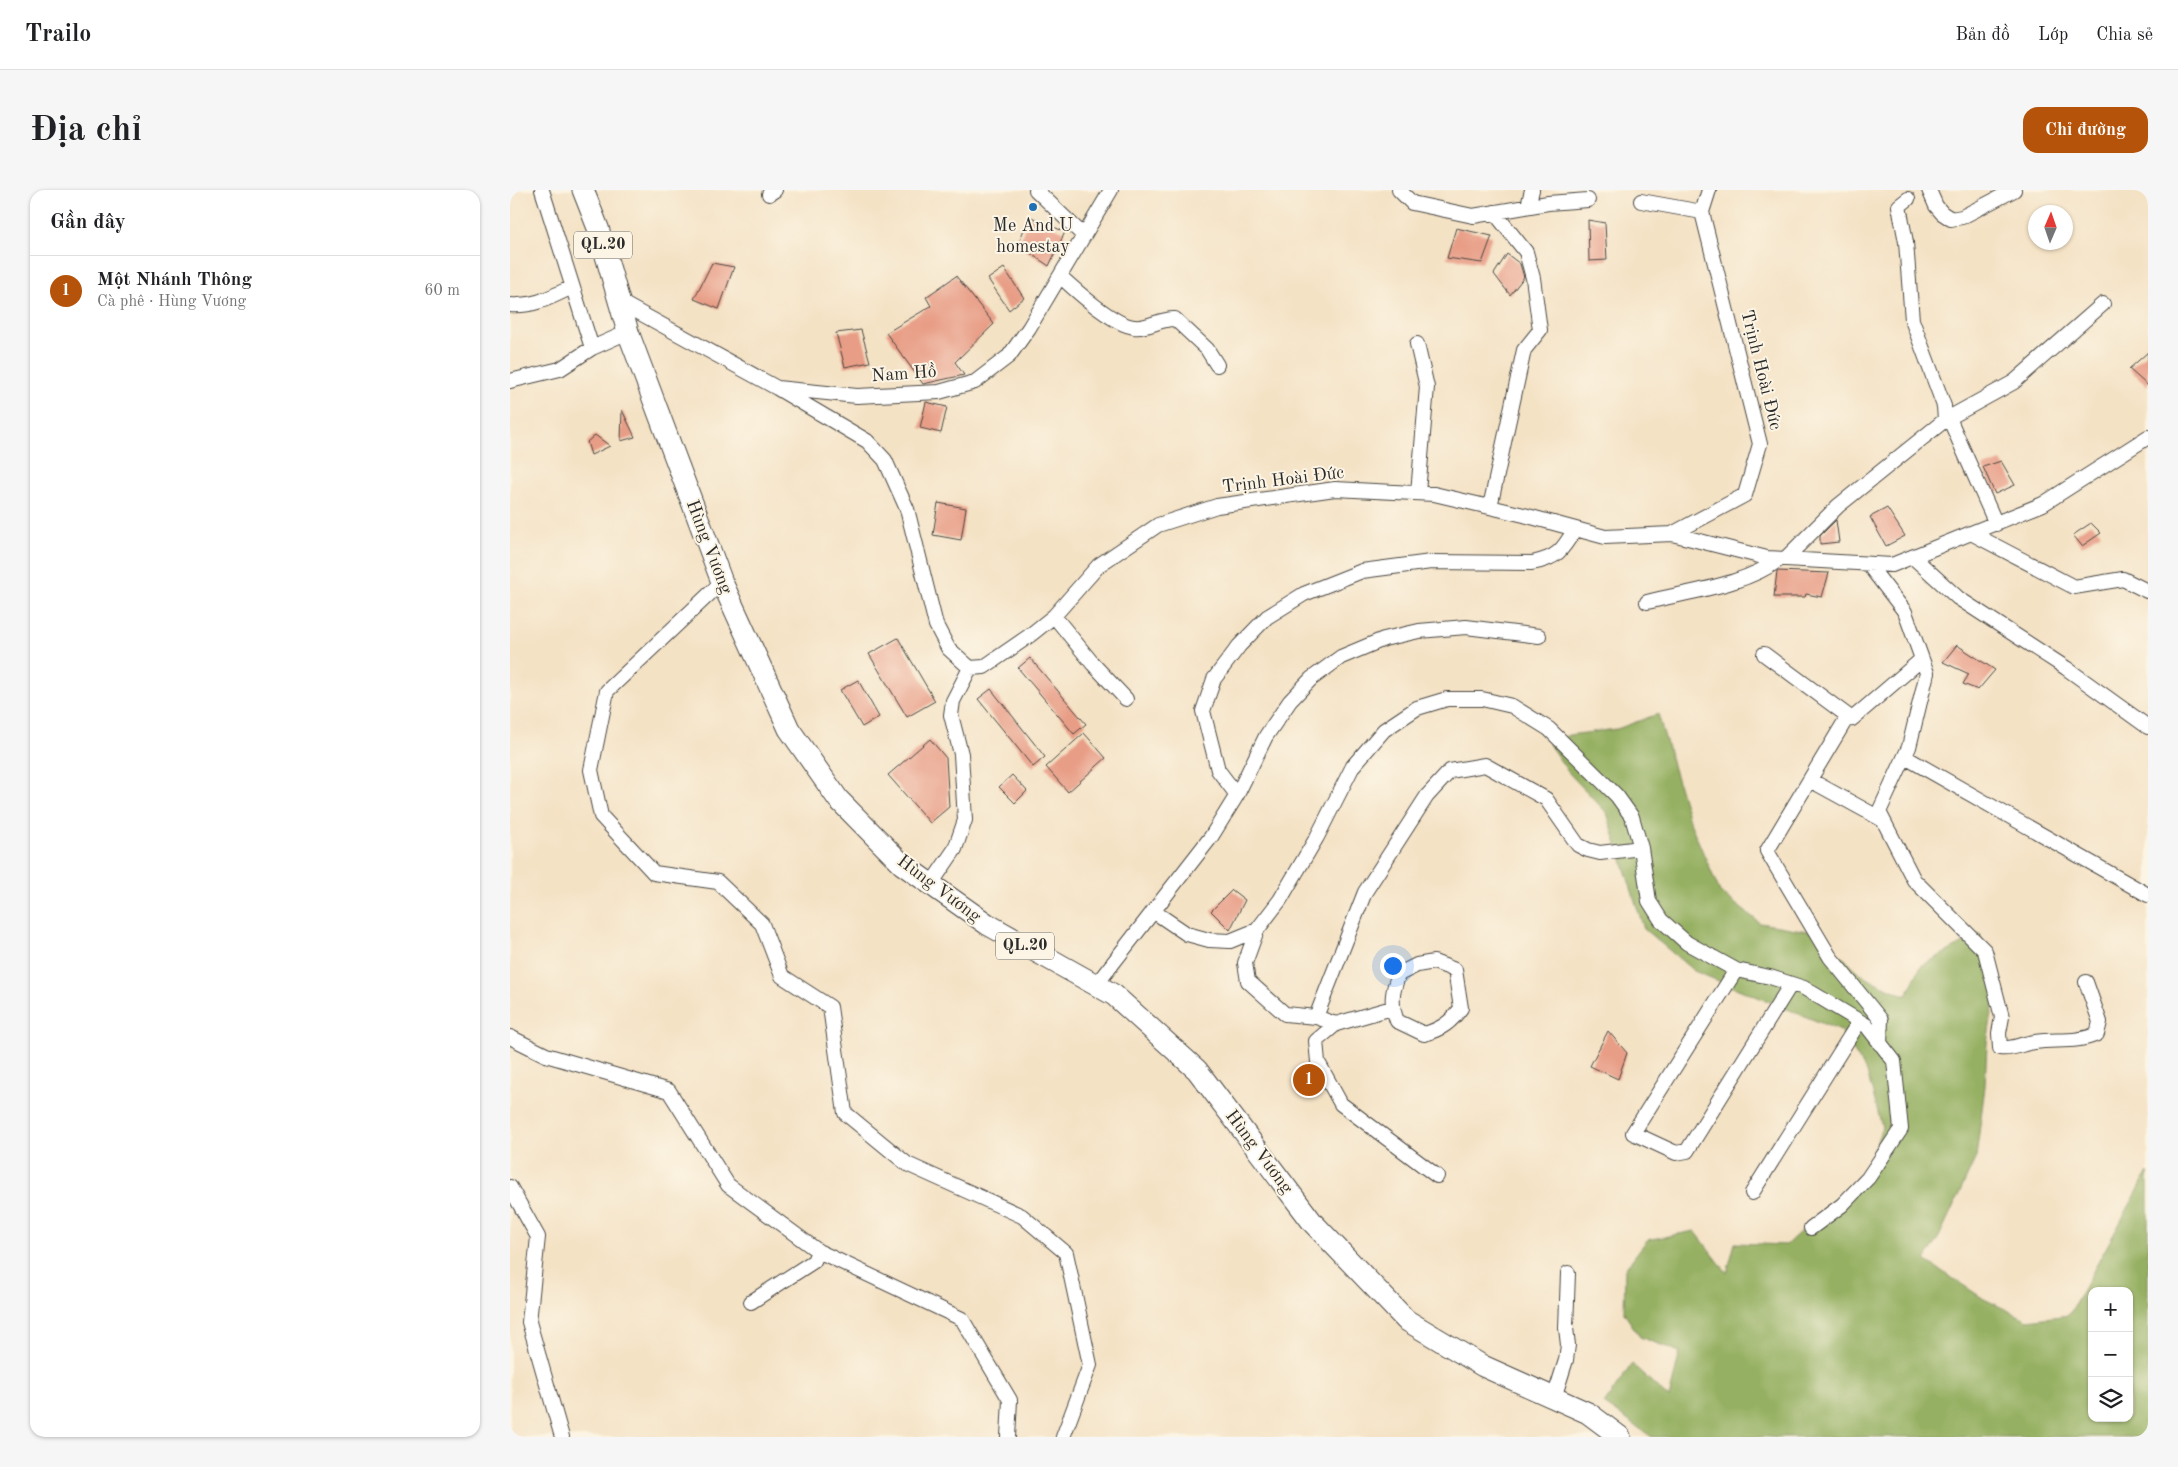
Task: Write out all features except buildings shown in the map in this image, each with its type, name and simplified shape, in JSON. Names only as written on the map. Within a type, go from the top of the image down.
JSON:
[{"type":"highway","name":"Hùng Vương","points":[[583,190],[598,228],[628,332],[722,582],[789,729],[838,799],[902,864],[987,924],[1114,995],[1197,1070],[1313,1224],[1406,1320],[1483,1366],[1588,1413],[1620,1437]]},
{"type":"street","points":[[542,190],[592,348]]},
{"type":"street","points":[[1036,190],[1084,236]]},
{"type":"street","name":"Nam Hồ","points":[[620,302],[776,388],[857,396],[939,392],[975,382],[1009,356],[1029,328],[1111,190]]},
{"type":"street","points":[[1399,190],[1412,203],[1473,216],[1528,206],[1588,200]]},
{"type":"street","points":[[1528,206],[1532,190]]},
{"type":"street","points":[[1641,201],[1702,212],[1709,190]]},
{"type":"street","points":[[1929,190],[1936,206],[1942,213],[1952,219],[1962,217],[2014,190]]},
{"type":"street","points":[[1908,200],[1899,206],[1899,214],[1906,242],[1912,320],[1944,406],[1947,419],[1996,524]]},
{"type":"street","points":[[1490,507],[1524,350],[1540,330],[1533,278],[1526,252],[1494,212]]},
{"type":"street","name":"Trịnh Hoài Đức","points":[[970,668],[984,667],[1054,616],[1099,565],[1158,525],[1217,506],[1335,489],[1434,494],[1605,537],[1672,534],[1745,495],[1760,444],[1702,212]]},
{"type":"street","points":[[1060,276],[1080,294],[1121,322],[1134,327],[1166,318],[1175,319],[1206,349],[1218,365]]},
{"type":"street","points":[[510,305],[521,306],[540,303],[572,287]]},
{"type":"street","points":[[1647,602],[1740,579],[1764,571],[1783,559],[1838,506],[1947,419],[2014,382],[2103,304]]},
{"type":"street","points":[[510,381],[560,369],[592,348],[628,332]]},
{"type":"street","points":[[1417,344],[1427,387],[1418,494]]},
{"type":"street","points":[[776,388],[867,441],[885,460],[907,509],[936,625],[948,648],[970,668],[953,701],[951,715],[961,754],[965,820],[956,849],[931,884]]},
{"type":"street","points":[[1672,534],[1767,558],[1892,565],[2043,504],[2148,437]]},
{"type":"street","points":[[1237,795],[1218,770],[1203,710],[1214,680],[1239,646],[1267,618],[1304,594],[1362,571],[1431,562],[1532,563],[1546,560],[1562,552],[1575,529]]},
{"type":"street","points":[[1971,534],[2074,588],[2123,579],[2147,591]]},
{"type":"street","points":[[1913,556],[1958,598],[2066,668],[2148,727]]},
{"type":"street","points":[[1868,564],[1905,612],[1927,673],[1909,747],[1879,812],[1914,880],[1985,951],[2002,1017],[1999,1033],[2000,1048],[2010,1050],[2032,1042],[2088,1039],[2097,1034],[2100,1022],[2086,982]]},
{"type":"street","points":[[722,582],[607,691],[592,770],[601,816],[654,873],[718,882],[762,924],[782,976],[830,1007],[844,1113],[907,1164],[1022,1216],[1066,1253],[1090,1366],[1063,1437]]},
{"type":"street","points":[[1054,616],[1093,664],[1126,699]]},
{"type":"street","points":[[1096,985],[1211,837],[1237,795],[1266,736],[1290,701],[1311,679],[1341,657],[1384,639],[1418,631],[1466,627],[1540,636]]},
{"type":"street","points":[[1764,654],[1852,719],[1922,659]]},
{"type":"street","points":[[1336,1024],[1316,1016],[1284,1014],[1248,981],[1245,963],[1257,930],[1280,900],[1317,837],[1353,766],[1384,730],[1417,708],[1447,699],[1482,699],[1512,706],[1549,729],[1617,796],[1632,817],[1641,848],[1649,901],[1661,920],[1687,943],[1736,970],[1770,977],[1804,988],[1866,1025],[1894,1061],[1901,1129],[1868,1178],[1842,1205],[1811,1228]]},
{"type":"street","points":[[1848,716],[1767,851],[1830,958],[1881,1020],[1880,1044]]},
{"type":"street","points":[[1905,757],[2148,894]]},
{"type":"street","points":[[1316,1016],[1364,892],[1427,796],[1450,771],[1485,765],[1546,800],[1578,845],[1588,850],[1600,854],[1641,848]]},
{"type":"street","points":[[1810,780],[1883,820]]},
{"type":"street","points":[[1153,911],[1187,934],[1209,940],[1230,941],[1257,930]]},
{"type":"street","points":[[1434,962],[1455,970],[1462,1008],[1451,1022],[1437,1030],[1424,1034],[1397,1020],[1392,1008],[1392,992],[1399,974],[1417,965],[1434,962]]},
{"type":"street","points":[[1736,970],[1633,1133],[1676,1153],[1686,1150],[1791,984]]},
{"type":"street","points":[[1392,1008],[1336,1024],[1316,1041],[1318,1062],[1341,1104],[1437,1176]]},
{"type":"street","points":[[1752,1193],[1859,1022]]},
{"type":"street","points":[[510,1037],[546,1055],[669,1091],[728,1185],[818,1251],[962,1319],[1010,1400],[1008,1437]]},
{"type":"street","points":[[510,1187],[538,1237],[528,1322],[562,1437]]},
{"type":"street","points":[[751,1302],[814,1261],[818,1251]]},
{"type":"street","points":[[1554,1398],[1566,1360],[1568,1345],[1566,1328],[1568,1273]]},
{"type":"green space","points":[[1658,714],[1689,820],[1720,892],[1760,923],[1814,932],[1866,978],[1906,996],[1921,966],[1980,934],[1995,996],[1987,1043],[1985,1086],[1976,1157],[1939,1237],[1925,1260],[1984,1299],[2028,1320],[2069,1315],[2148,1172],[2148,1437],[1652,1437],[1604,1404],[1632,1364],[1669,1398],[1680,1352],[1640,1337],[1624,1313],[1625,1269],[1647,1240],[1695,1231],[1727,1273],[1735,1243],[1786,1245],[1867,1170],[1882,1127],[1867,1072],[1841,1031],[1694,971],[1644,929],[1607,813],[1568,772],[1549,744],[1569,735],[1617,729]]},
{"type":"place","name":"Me And U homestay","points":[[1033,207]]},
{"type":"place","name":"Một Nhánh Thông","points":[[1309,1080]]}]
